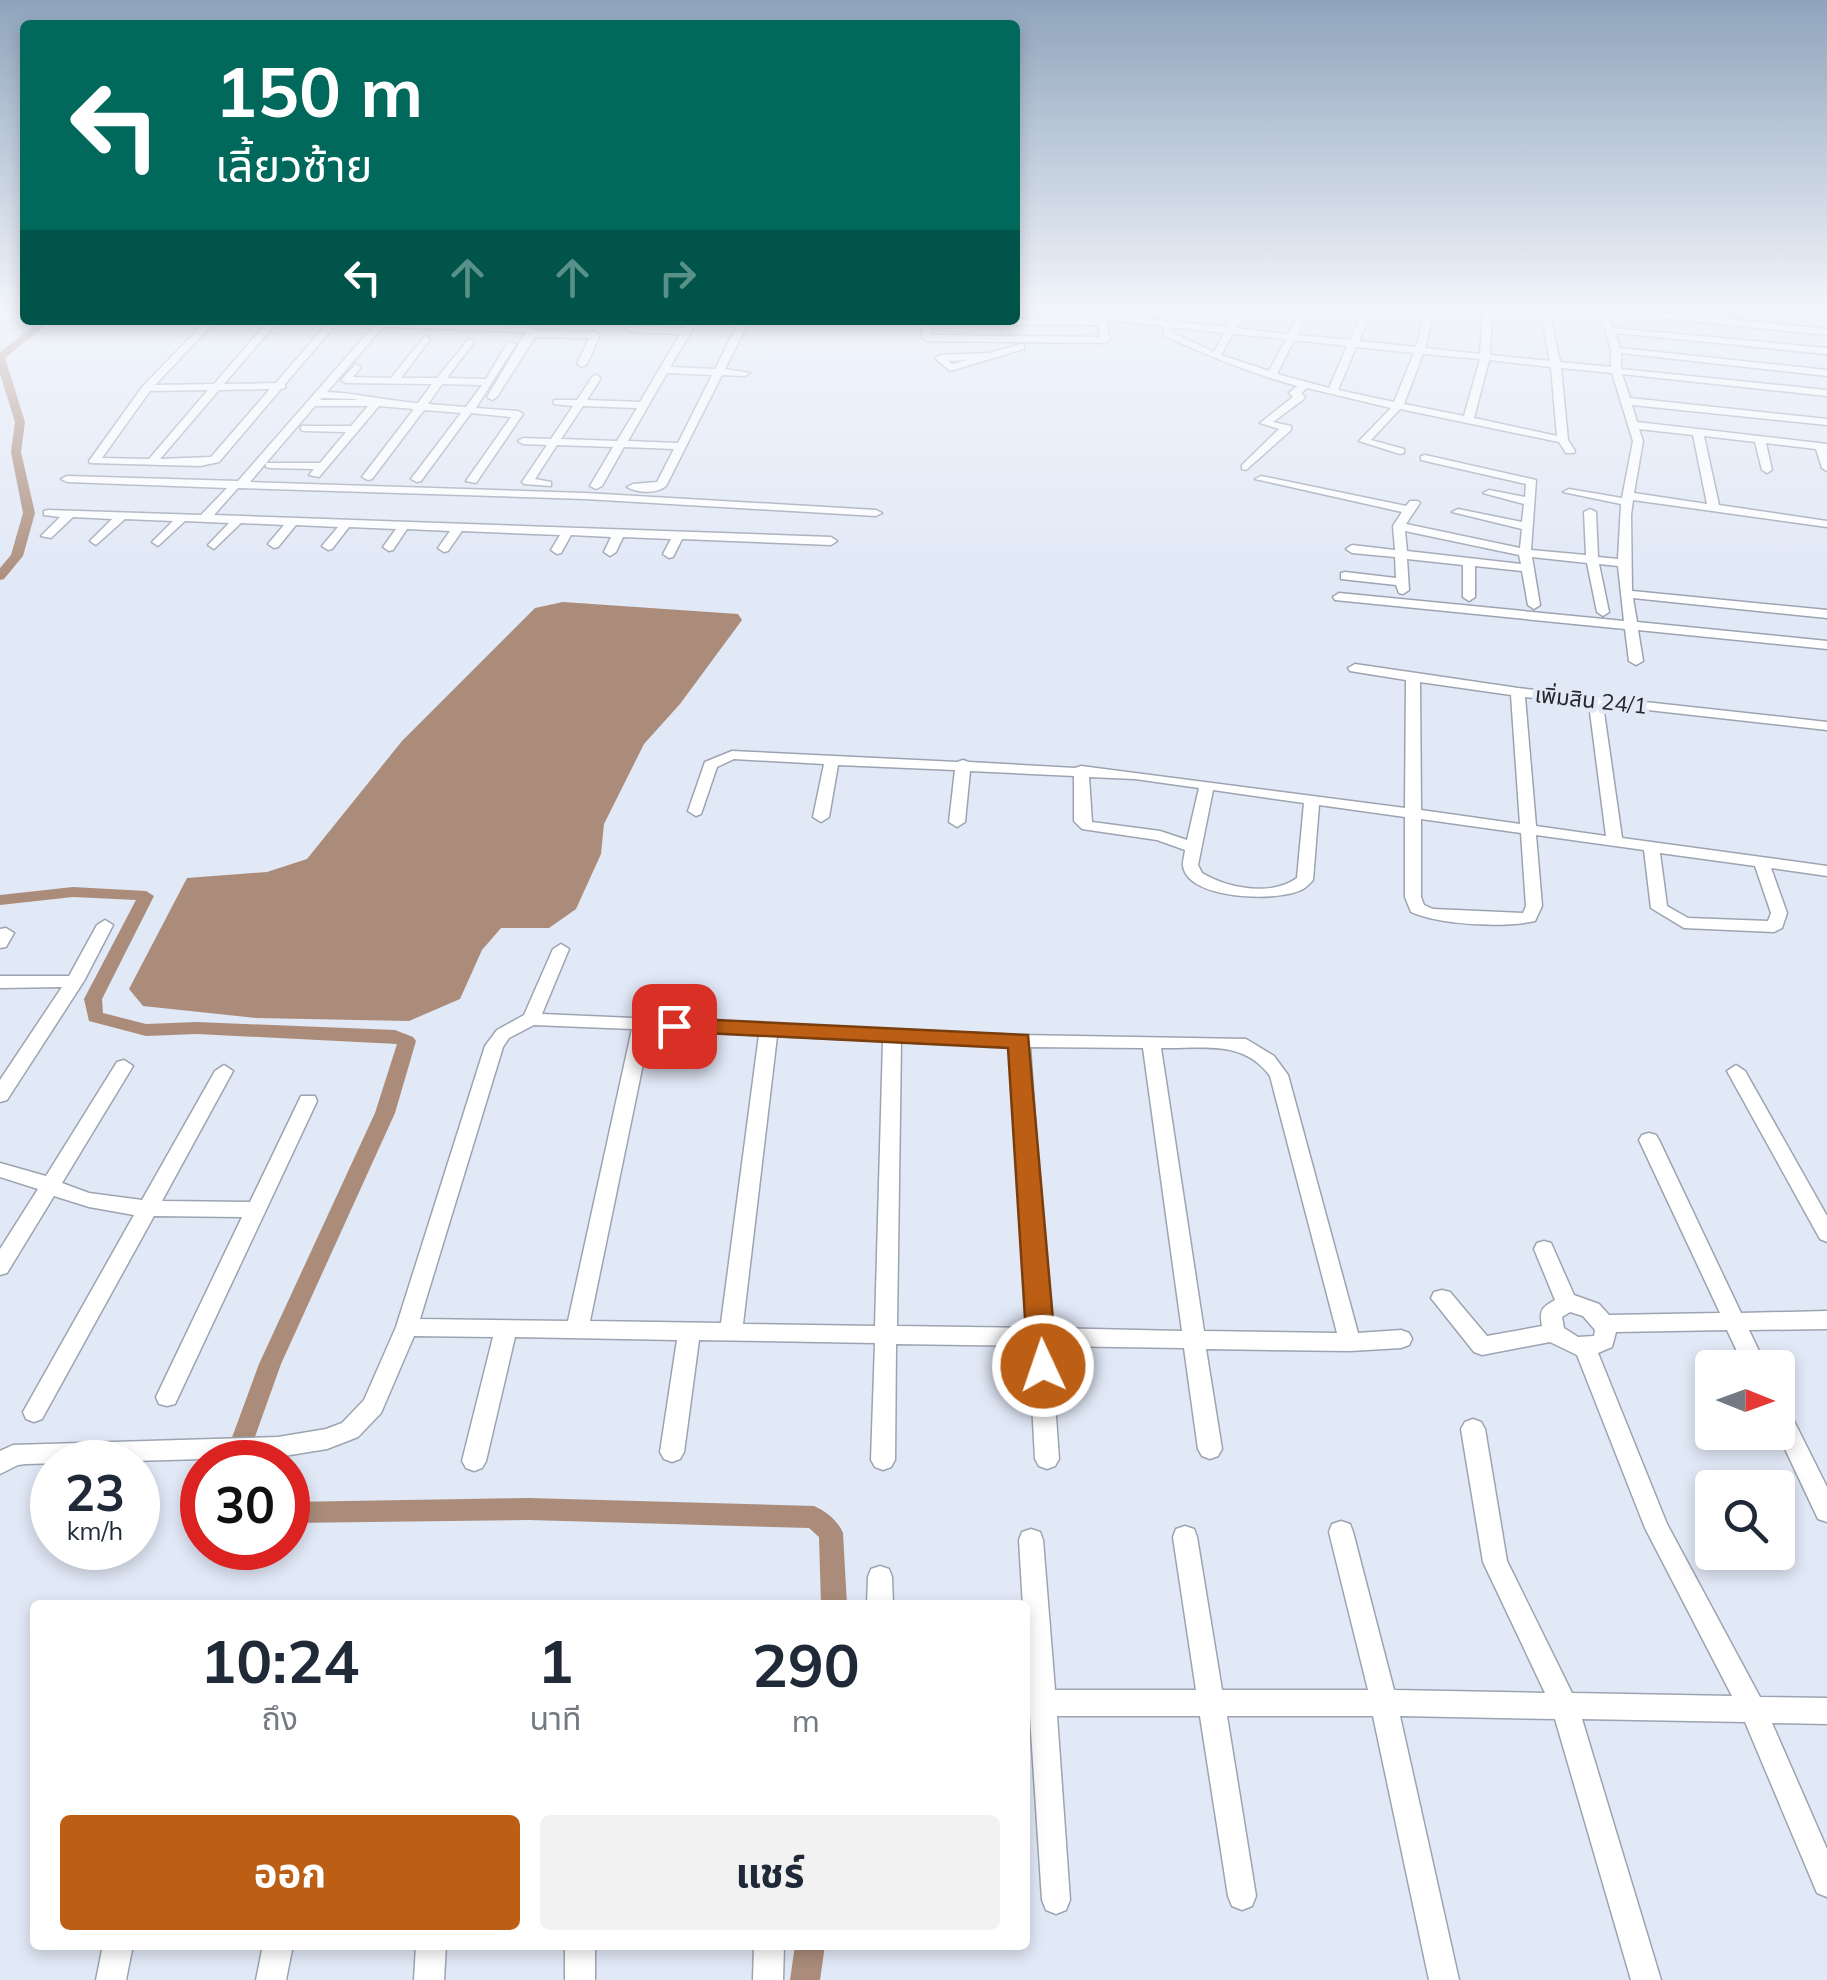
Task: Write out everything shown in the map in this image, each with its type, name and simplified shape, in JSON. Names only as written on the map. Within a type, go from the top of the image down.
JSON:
[{"type":"street","points":[[139,399],[94,461],[214,460],[270,399]]},
{"type":"street","points":[[151,463],[204,399]]},
{"type":"street","points":[[204,519],[321,399]]},
{"type":"street","points":[[368,477],[429,399]]},
{"type":"street","points":[[417,479],[477,399]]},
{"type":"street","points":[[581,399],[528,483],[660,486],[704,399]]},
{"type":"street","points":[[596,486],[646,399]]},
{"type":"street","points":[[1246,467],[1287,428],[1265,423],[1297,399]]},
{"type":"street","points":[[1367,399],[1566,445],[1560,399]]},
{"type":"street","points":[[1400,451],[1364,441],[1401,399]]},
{"type":"street","points":[[1468,420],[1473,399]]},
{"type":"street","points":[[1773,399],[1783,442]]},
{"type":"street","points":[[1636,662],[1626,564],[1629,499],[1638,455],[1626,401],[1827,422]]},
{"type":"street","points":[[558,402],[643,404]]},
{"type":"street","points":[[318,403],[376,403],[518,414],[472,480]]},
{"type":"street","points":[[283,453],[305,428],[318,403]]},
{"type":"street","points":[[270,466],[318,471],[376,403]]},
{"type":"street","points":[[1634,425],[1824,446],[1827,468]]},
{"type":"street","points":[[305,428],[354,429]]},
{"type":"street","points":[[1698,432],[1714,508]]},
{"type":"street","points":[[1760,440],[1767,470]]},
{"type":"street","points":[[523,441],[681,446]]},
{"type":"street","points":[[1425,458],[1532,482],[1525,553],[1534,605]]},
{"type":"street","points":[[1261,479],[1411,506],[1399,526],[1403,586],[1345,576]]},
{"type":"street","points":[[67,480],[586,496],[876,513]]},
{"type":"street","points":[[1569,492],[1827,524]]},
{"type":"street","points":[[1489,493],[1528,501]]},
{"type":"street","points":[[1458,512],[1526,526]]},
{"type":"street","points":[[1590,512],[1592,560],[1603,612]]},
{"type":"street","points":[[48,513],[831,541]]},
{"type":"street","points":[[47,536],[70,514]]},
{"type":"street","points":[[96,541],[122,516]]},
{"type":"street","points":[[158,542],[182,518]]},
{"type":"street","points":[[214,545],[237,520]]},
{"type":"street","points":[[274,544],[294,522]]},
{"type":"street","points":[[328,546],[346,524]]},
{"type":"street","points":[[388,547],[404,526]]},
{"type":"street","points":[[1399,526],[1525,553],[1626,564]]},
{"type":"street","points":[[444,548],[458,528]]},
{"type":"street","points":[[557,550],[567,532]]},
{"type":"street","points":[[610,552],[618,534]]},
{"type":"street","points":[[669,554],[678,536]]},
{"type":"street","points":[[728,553],[735,538]]},
{"type":"street","points":[[786,556],[791,540]]},
{"type":"street","points":[[1352,549],[1528,568]]},
{"type":"street","points":[[1469,562],[1469,597]]},
{"type":"street","points":[[1628,594],[1827,614]]},
{"type":"street","points":[[1339,597],[1827,645]]},
{"type":"street","points":[[1576,619],[1580,640]]},
{"type":"street","name":"เพิ่มสิน 24/1","points":[[1355,668],[1518,692],[1827,726]]},
{"type":"street","points":[[1413,677],[1413,897],[1417,908],[1430,914],[1530,916],[1534,906],[1518,692]]},
{"type":"street","points":[[1596,700],[1615,841]]},
{"type":"street","points":[[696,811],[710,765],[718,758],[767,755],[1081,770],[1827,871]]},
{"type":"street","points":[[821,817],[832,758]]},
{"type":"street","points":[[957,822],[963,764]]},
{"type":"street","points":[[1081,770],[1082,821],[1087,826],[1160,836],[1194,848]]},
{"type":"street","points":[[1208,785],[1190,865],[1194,876],[1205,884],[1283,893],[1298,888],[1305,880],[1312,799]]},
{"type":"street","points":[[1651,846],[1658,908],[1684,923],[1768,928],[1776,924],[1778,913],[1761,861]]},
{"type":"street","points":[[0,1095],[74,982],[105,925]]},
{"type":"street","points":[[530,1019],[562,949]]},
{"type":"street","points":[[0,982],[74,982]]},
{"type":"street","points":[[0,1464],[14,1455],[26,1454],[278,1446],[327,1439],[350,1430],[373,1406],[408,1326],[494,1046],[503,1034],[530,1019],[1020,1041],[1240,1044],[1268,1060],[1279,1076],[1350,1342]]},
{"type":"street","points":[[577,1330],[642,1024]]},
{"type":"street","points":[[731,1332],[769,1030]]},
{"type":"street","points":[[882,1460],[892,1036]]},
{"type":"street","points":[[1020,1041],[1047,1459]]},
{"type":"street","points":[[1151,1041],[1210,1448]]},
{"type":"street","points":[[0,1267],[124,1066]]},
{"type":"street","points":[[34,1412],[224,1071]]},
{"type":"street","points":[[1736,1071],[1827,1234]]},
{"type":"street","points":[[167,1397],[308,1101]]},
{"type":"street","points":[[1649,1140],[1747,1350]]},
{"type":"street","points":[[0,1170],[51,1183],[86,1200],[254,1210]]},
{"type":"street","points":[[1544,1249],[1568,1303]]},
{"type":"street","points":[[1442,1298],[1482,1346],[1554,1332]]},
{"type":"street","points":[[1568,1303],[1589,1309],[1604,1324],[1604,1340],[1585,1348],[1568,1343],[1554,1332],[1550,1312],[1568,1303]]},
{"type":"street","points":[[1604,1324],[1827,1320]]},
{"type":"street","points":[[408,1326],[1350,1342],[1401,1339]]},
{"type":"street","points":[[474,1460],[506,1329]]},
{"type":"street","points":[[672,1452],[689,1331]]},
{"type":"street","points":[[1585,1348],[1657,1528],[1753,1710],[1827,1883]]},
{"type":"street","points":[[1472,1429],[1494,1562],[1565,1706],[1646,1980]]},
{"type":"street","points":[[1795,1446],[1827,1510]]},
{"type":"street","points":[[1341,1532],[1384,1703],[1444,1980]]},
{"type":"street","points":[[1186,1537],[1242,1896]]},
{"type":"street","points":[[1031,1540],[1034,1703],[1056,1900]]},
{"type":"street","points":[[880,1576],[880,1600]]},
{"type":"street","points":[[1034,1703],[1384,1703],[1827,1712]]},
{"type":"street","points":[[112,1980],[117,1950]]},
{"type":"street","points":[[271,1980],[277,1950]]},
{"type":"street","points":[[429,1980],[432,1950]]},
{"type":"street","points":[[580,1950],[580,1980]]},
{"type":"street","points":[[768,1980],[769,1950]]},
{"type":"shaded area","points":[[563,602],[738,614],[742,620],[680,704],[644,744],[604,824],[601,854],[576,909],[549,928],[501,928],[482,950],[460,999],[409,1021],[256,1018],[143,1006],[129,989],[187,878],[267,872],[307,859],[402,741],[535,608]]},
{"type":"waterway","points":[[0,576],[17,556],[29,513],[16,452],[20,422],[13,399]]},
{"type":"waterway","points":[[0,900],[73,892],[146,896],[93,999],[95,1017],[146,1030],[197,1028],[395,1036],[407,1041],[385,1113],[270,1364],[243,1440]]},
{"type":"waterway","points":[[310,1513],[529,1509],[814,1517],[831,1533],[834,1600]]},
{"type":"waterway","points":[[805,1980],[809,1950]]},
{"type":"route","points":[[674,1026],[1020,1041],[1043,1366]]}]
